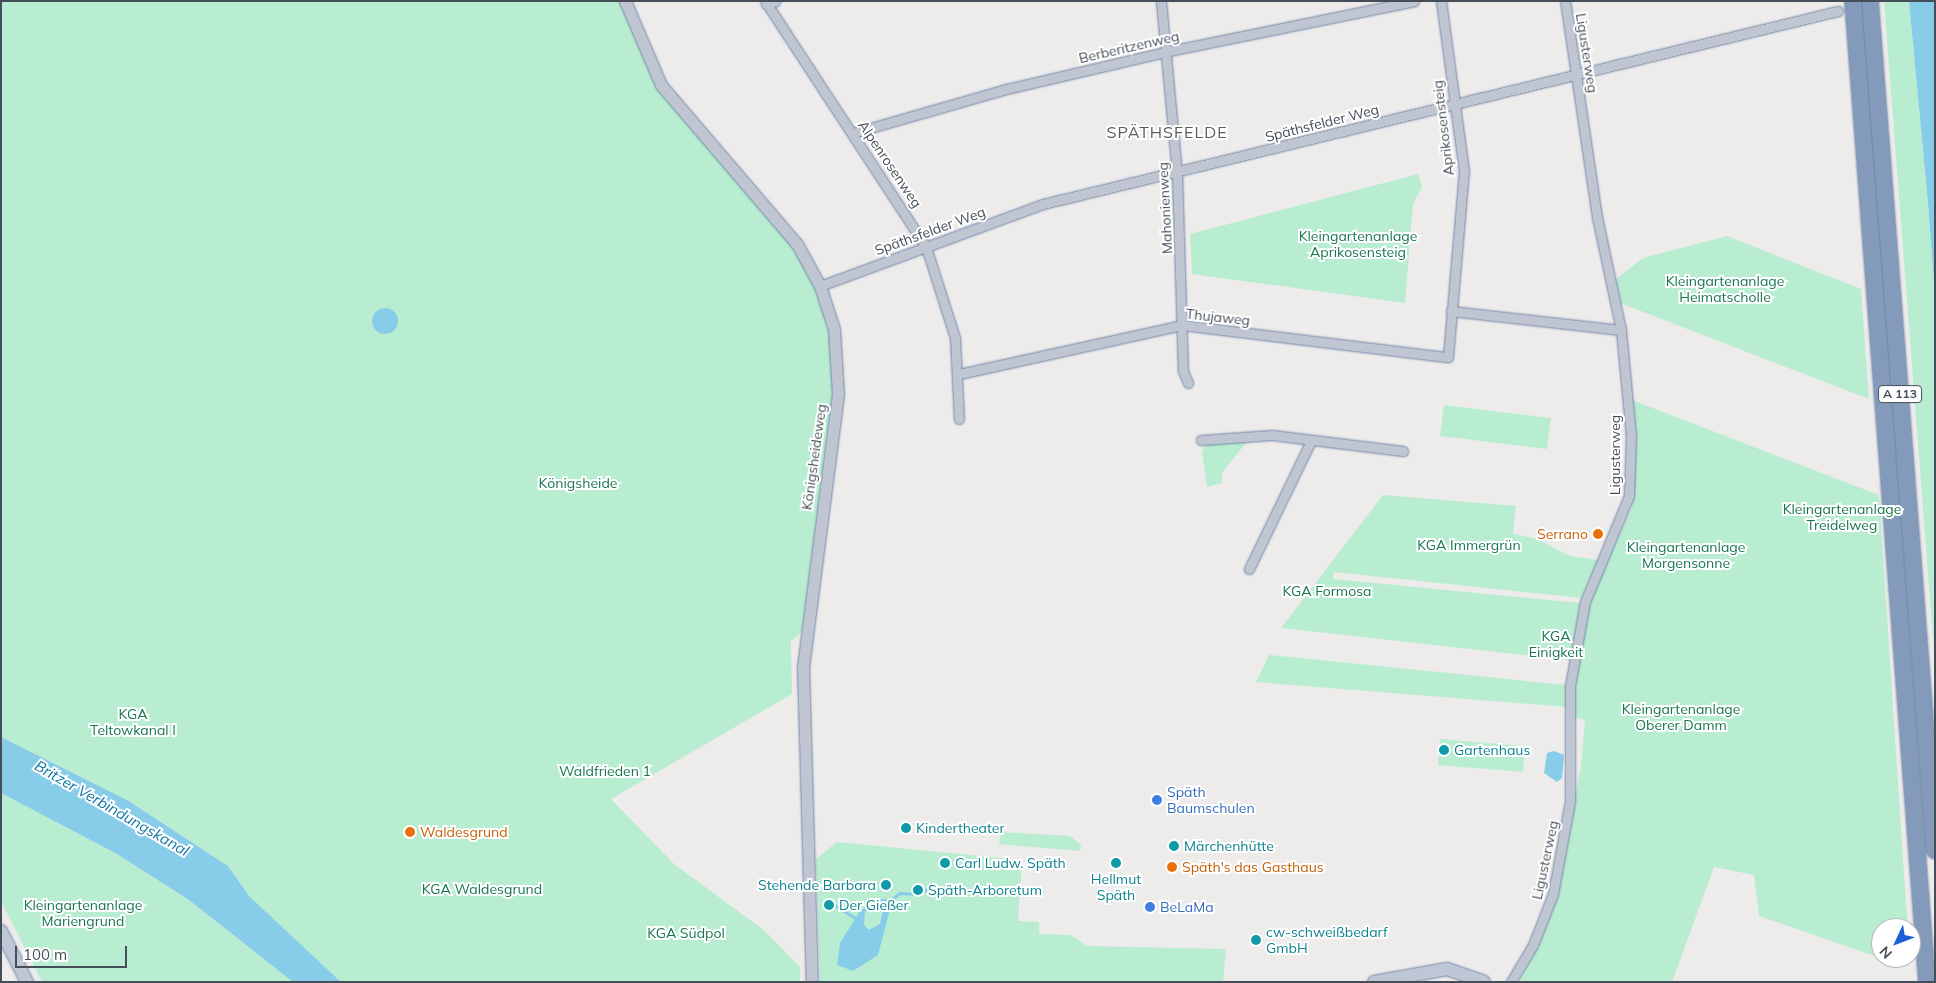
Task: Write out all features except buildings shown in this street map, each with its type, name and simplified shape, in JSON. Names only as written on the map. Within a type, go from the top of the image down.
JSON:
[{"type":"highway","name":"A 113","points":[[1853,1],[1927,982]]},
{"type":"highway","name":"A 113","points":[[1870,1],[1935,852]]},
{"type":"highway","points":[[1841,6],[1854,22]]},
{"type":"main road","points":[[1,931],[27,982]]},
{"type":"main road","points":[[1374,982],[1447,970],[1484,982]]},
{"type":"street","name":"Königsheideweg","points":[[625,1],[661,85],[780,222],[820,286],[834,329],[838,379],[803,666],[812,982]]},
{"type":"street","points":[[765,2],[776,1]]},
{"type":"street","name":"Mahonienweg","points":[[1161,1],[1169,51],[1177,172],[1183,371],[1188,383]]},
{"type":"street","name":"Berberitzenweg","points":[[853,133],[1006,90],[1169,51],[1414,1]]},
{"type":"street","name":"Aprikosensteig","points":[[1441,1],[1464,171],[1448,357]]},
{"type":"street","name":"Ligusterweg","points":[[1511,982],[1533,945],[1553,894],[1570,801],[1570,686],[1585,602],[1590,582],[1628,504],[1631,436],[1620,330],[1597,217],[1565,1]]},
{"type":"street","name":"Alpenrosenweg","points":[[765,2],[853,133],[926,247],[947,302],[959,374],[959,419]]},
{"type":"street","name":"Späthsfelder Weg","points":[[820,286],[1043,204],[1576,76],[1841,6]]},
{"type":"street","points":[[1451,311],[1620,330]]},
{"type":"street","name":"Thujaweg","points":[[959,374],[1182,325],[1448,357]]},
{"type":"street","points":[[1201,440],[1242,434],[1404,451]]},
{"type":"street","points":[[1249,569],[1311,441]]},
{"type":"green space","name":"Königsheide","points":[[1,1],[620,1],[663,96],[786,236],[813,281],[830,335],[834,380],[802,632],[791,641],[792,694],[611,799],[674,864],[765,931],[800,967],[800,982],[341,982],[248,896],[228,866],[127,800],[1,737]],"holes":[[[383,308],[396,314],[393,329],[372,326]]]},
{"type":"green space","points":[[1884,1],[1909,1],[1928,203],[1935,296],[1935,665]]},
{"type":"green space","name":"Kleingartenanlage Aprikosensteig","points":[[1418,174],[1422,187],[1413,204],[1405,303],[1192,274],[1190,234]]},
{"type":"green space","name":"Kleingartenanlage Heimatscholle","points":[[1727,236],[1861,289],[1869,399],[1620,303],[1616,279],[1643,258]]},
{"type":"green space","points":[[1632,400],[1879,495],[1907,918],[1871,918],[1871,955],[1759,916],[1754,875],[1714,867],[1672,982],[1520,982],[1556,897],[1581,766],[1585,720],[1575,717],[1575,682],[1591,596],[1632,508],[1636,442]]},
{"type":"green space","points":[[1444,405],[1551,418],[1547,449],[1440,436]]},
{"type":"green space","points":[[1249,439],[1222,473],[1222,483],[1207,487],[1202,452],[1207,442]]},
{"type":"green space","points":[[1383,495],[1516,506],[1513,534],[1535,538],[1570,556],[1598,560],[1581,598],[1334,572],[1333,579],[1580,603],[1570,660],[1281,628]]},
{"type":"green space","points":[[1269,655],[1567,685],[1567,707],[1256,682]]},
{"type":"green space","points":[[1440,739],[1525,746],[1523,772],[1438,765]]},
{"type":"green space","name":"Kleingartenanlage Mariengrund","points":[[1,793],[117,854],[189,900],[293,982],[42,982],[1,901]]},
{"type":"green space","points":[[1001,832],[1070,836],[1081,845],[1080,851],[999,844]]},
{"type":"green space","name":"Späth-Arboretum","points":[[837,842],[1022,860],[1018,921],[1039,922],[1039,934],[1071,935],[1087,946],[1226,949],[1223,982],[820,982],[816,859]]},
{"type":"water","points":[[1909,1],[1935,1],[1935,296],[1928,203]]},
{"type":"water","points":[[385,308],[394,312],[398,321],[394,330],[385,334],[376,330],[372,321],[376,312]]},
{"type":"water","name":"Britzer Verbindungskanal","points":[[1,737],[127,800],[228,866],[249,896],[341,982],[293,982],[189,900],[117,854],[1,793]]},
{"type":"water","points":[[1554,751],[1564,755],[1562,778],[1557,782],[1544,773],[1547,753]]},
{"type":"water","points":[[876,899],[886,899],[891,905],[878,955],[853,971],[837,965],[840,943],[860,911]],"holes":[[[877,902],[884,905],[880,924],[869,930],[864,925],[865,912]]]},
{"type":"waterway","points":[[889,901],[900,893],[920,894],[928,888],[960,894]]},
{"type":"waterway","points":[[830,902],[856,918]]},
{"type":"place","name":"Serrano","points":[[1598,534]]},
{"type":"place","name":"Gartenhaus","points":[[1444,750]]},
{"type":"place","name":"Späth Baumschulen","points":[[1157,800]]},
{"type":"place","name":"Kindertheater","points":[[906,828]]},
{"type":"place","name":"Waldesgrund","points":[[410,832]]},
{"type":"place","name":"Märchenhütte","points":[[1174,846]]},
{"type":"place","name":"Carl Ludw. Späth","points":[[945,863]]},
{"type":"place","name":"Hellmut Späth","points":[[1116,863]]},
{"type":"place","name":"Späth's das Gasthaus","points":[[1172,867]]},
{"type":"place","name":"Stehende Barbara","points":[[886,885]]},
{"type":"place","name":"Späth-Arboretum","points":[[918,890]]},
{"type":"place","name":"Der Gießer","points":[[829,905]]},
{"type":"place","name":"BeLaMa","points":[[1150,907]]},
{"type":"place","name":"cw-schweißbedarf GmbH","points":[[1256,940]]},
{"type":"district","name":"SPÄTHSFELDE","points":[[1167,132]]},
{"type":"park label","name":"Kleingartenanlage Treidelweg","points":[[1842,518]]},
{"type":"park label","name":"KGA Immergrün","points":[[1469,545]]},
{"type":"park label","name":"Kleingartenanlage Morgensonne","points":[[1686,556]]},
{"type":"park label","name":"KGA Formosa","points":[[1327,591]]},
{"type":"park label","name":"KGA Einigkeit","points":[[1556,644]]},
{"type":"park label","name":"Kleingartenanlage Oberer Damm","points":[[1681,718]]},
{"type":"park label","name":"KGA Teltowkanal I","points":[[133,722]]},
{"type":"park label","name":"Waldfrieden 1","points":[[605,771]]},
{"type":"park label","name":"KGA Waldesgrund","points":[[482,889]]},
{"type":"park label","name":"KGA Südpol","points":[[686,933]]}]
